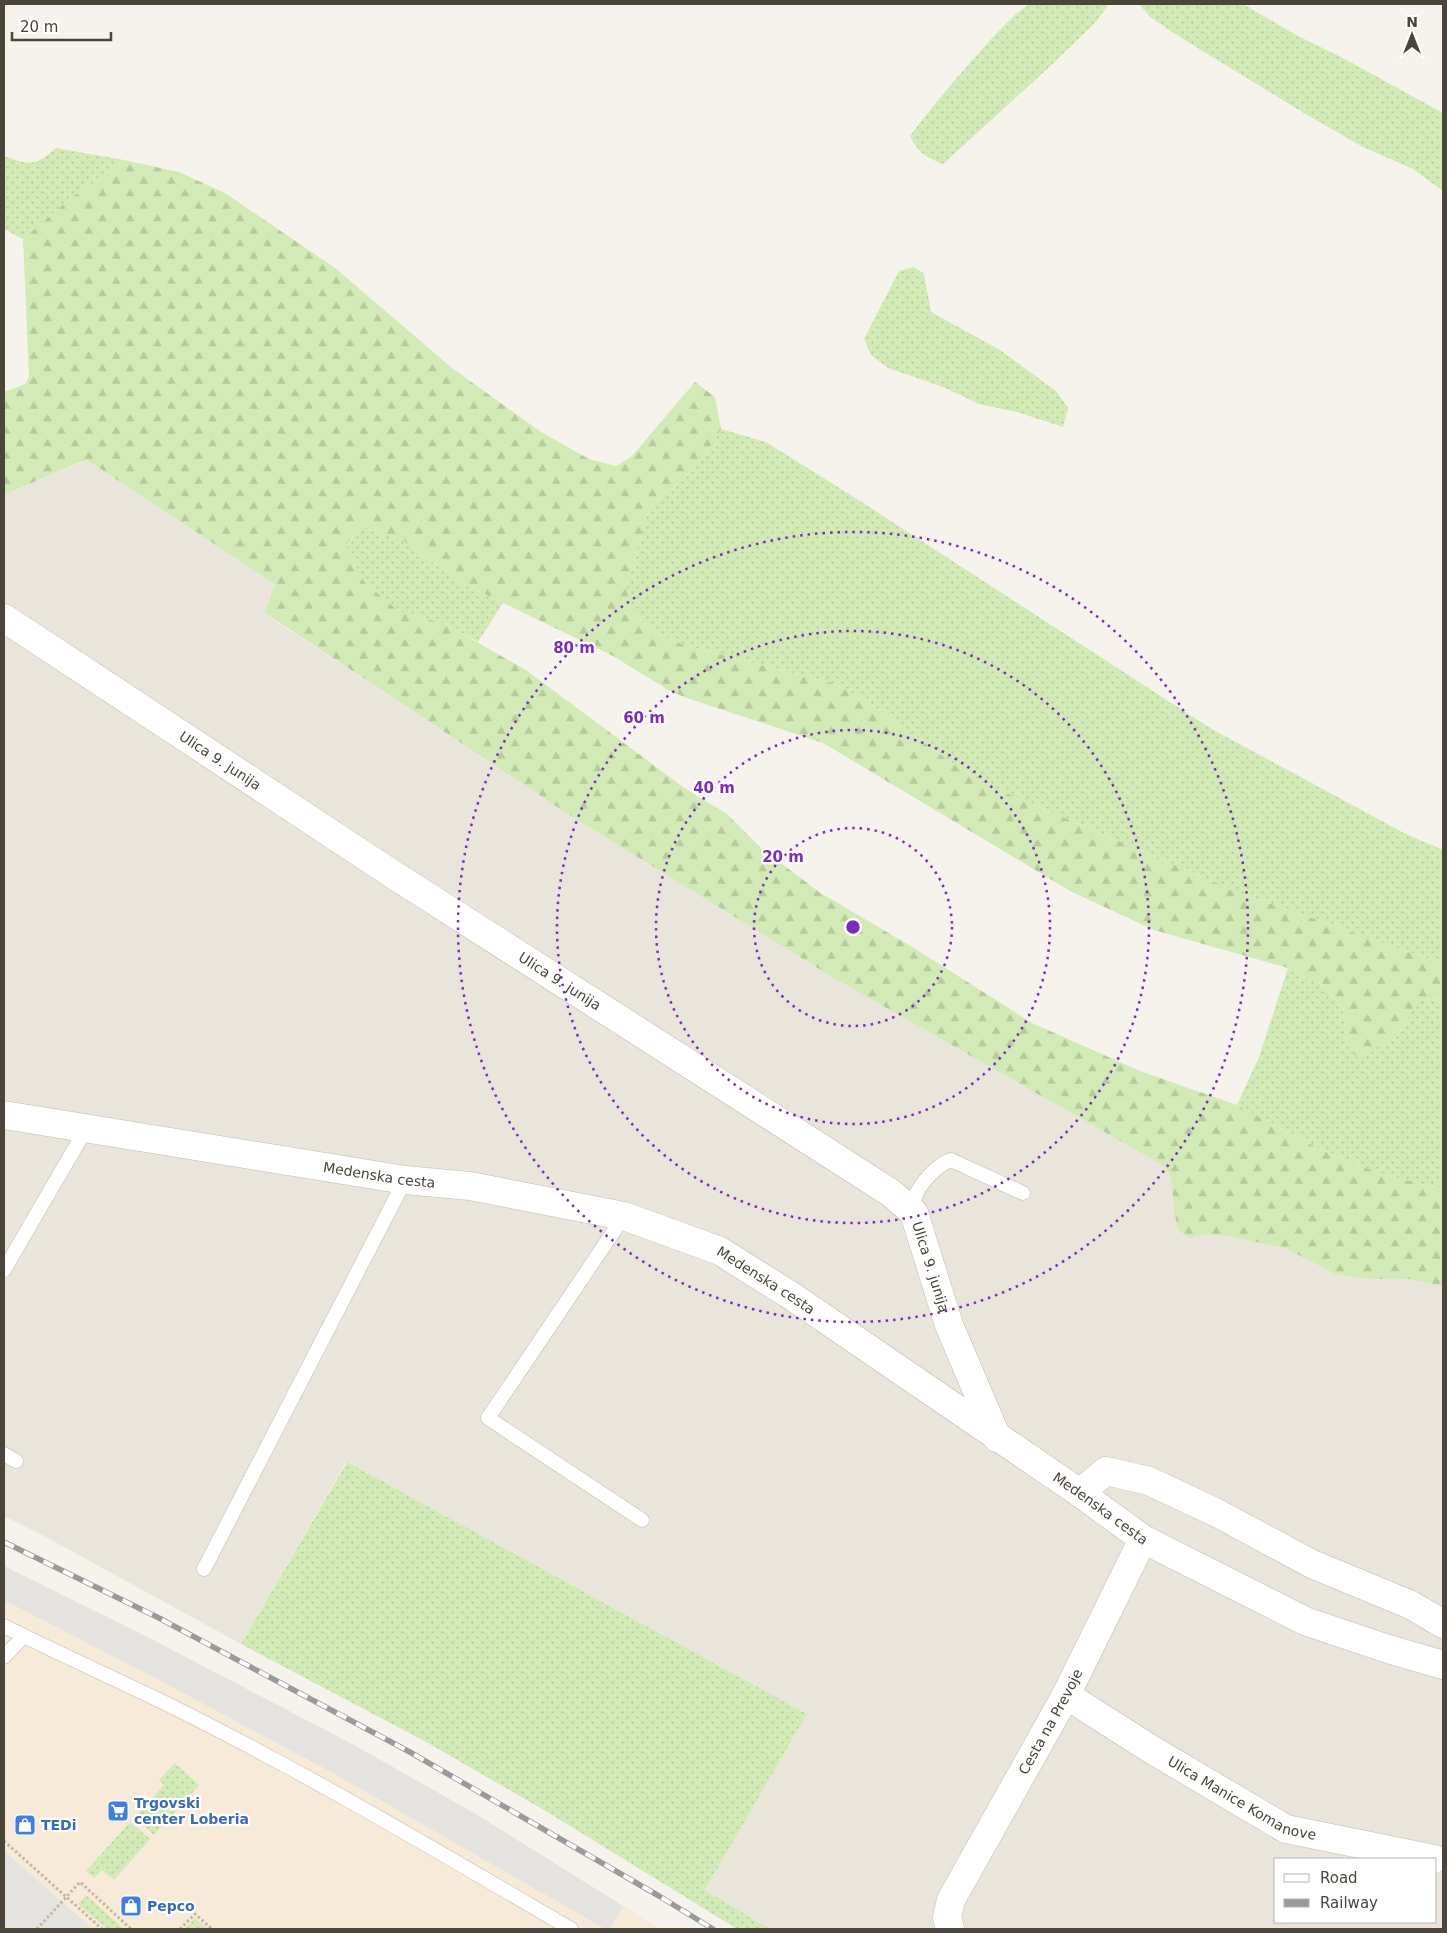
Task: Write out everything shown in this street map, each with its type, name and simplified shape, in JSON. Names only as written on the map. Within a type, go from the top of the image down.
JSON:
[{"type":"street","name":"Ulica 9. junija","points":[[4,618],[386,869],[891,1193],[914,1213],[949,1326],[997,1438]]},
{"type":"street","name":"Medenska cesta","points":[[4,1115],[405,1180],[470,1186],[624,1216],[720,1251],[793,1297],[1080,1493],[1143,1539],[1305,1621],[1443,1665]]},
{"type":"street","points":[[1080,1493],[1106,1471],[1149,1481],[1217,1513],[1312,1564],[1411,1605],[1443,1624]]},
{"type":"street","name":"Cesta na Prevoje","points":[[950,1929],[947,1917],[951,1900],[1066,1695],[1143,1539]]},
{"type":"street","name":"Ulica Manice Komanove","points":[[1066,1695],[1149,1748],[1286,1829],[1425,1858]]},
{"type":"lane","points":[[4,1270],[86,1129]]},
{"type":"lane","points":[[914,1213],[915,1196],[930,1174],[941,1163],[951,1160],[1023,1193]]},
{"type":"lane","points":[[204,1569],[405,1180]]},
{"type":"lane","points":[[624,1216],[488,1418],[642,1520]]},
{"type":"lane","points":[[4,1626],[172,1707],[291,1769],[410,1835],[571,1929]]},
{"type":"lane","points":[[4,1658],[24,1636]]},
{"type":"path","points":[[4,1841],[102,1929]]},
{"type":"path","points":[[37,1929],[80,1882],[131,1929]]},
{"type":"path","points":[[180,1929],[195,1914],[212,1929]]},
{"type":"shaded area","points":[[87,460],[275,584],[265,614],[571,816],[832,977],[1159,1163],[1170,1174],[1177,1229],[1202,1234],[1230,1235],[1287,1249],[1335,1274],[1368,1279],[1409,1279],[1443,1287],[1443,1929],[770,1929],[705,1890],[807,1714],[346,1462],[241,1644],[4,1516],[4,495]]},
{"type":"shaded area","points":[[4,1566],[151,1639],[352,1744],[474,1813],[660,1929],[4,1929]]},
{"type":"shaded area","points":[[4,1566],[151,1639],[352,1744],[474,1813],[623,1906],[610,1929],[605,1929],[335,1774],[4,1600]]},
{"type":"shaded area","points":[[4,1851],[93,1929],[4,1929]]},
{"type":"green space","points":[[1030,4],[1109,4],[1095,23],[943,164],[923,154],[916,147],[910,136],[946,90],[985,46],[1012,18]]},
{"type":"green space","points":[[1139,4],[1243,4],[1296,35],[1341,57],[1443,113],[1443,191],[1413,169],[1363,147],[1183,39],[1150,17]]},
{"type":"green space","points":[[56,148],[124,160],[71,198],[23,239],[4,229],[4,156],[20,161],[32,162],[43,159]]},
{"type":"green space","points":[[124,160],[179,172],[225,193],[335,268],[452,368],[541,432],[589,459],[616,466],[631,457],[695,382],[715,397],[721,429],[704,457],[673,488],[655,501],[647,515],[626,585],[631,610],[653,632],[684,645],[832,683],[871,705],[983,783],[1240,893],[1443,964],[1443,999],[1418,1000],[1398,1035],[1358,1059],[1347,1045],[1343,1008],[1324,986],[1288,968],[1154,930],[1072,892],[823,743],[670,691],[613,656],[460,582],[403,540],[361,526],[346,546],[365,583],[400,612],[443,623],[526,670],[683,787],[727,814],[761,848],[819,892],[914,948],[1032,1023],[1140,1071],[1237,1105],[1320,1149],[1381,1174],[1443,1189],[1443,1287],[1409,1279],[1368,1279],[1335,1274],[1287,1249],[1230,1236],[1203,1234],[1189,1238],[1177,1229],[1170,1174],[1159,1163],[832,977],[571,816],[265,613],[275,584],[87,460],[4,495],[4,392],[25,384],[29,377],[23,239],[71,198]]},
{"type":"green space","points":[[914,267],[924,274],[931,312],[1000,350],[1056,391],[1068,408],[1063,427],[1017,412],[979,404],[943,387],[888,368],[871,355],[864,339],[899,271]]},
{"type":"green space","points":[[721,429],[766,442],[1210,728],[1404,833],[1443,850],[1443,964],[1240,893],[983,783],[871,705],[832,683],[684,645],[653,632],[631,610],[626,585],[647,515],[655,501],[673,488],[704,457]]},
{"type":"green space","points":[[361,526],[403,540],[460,582],[503,603],[478,642],[443,623],[400,612],[365,583],[346,547]]},
{"type":"green space","points":[[1288,968],[1324,986],[1343,1008],[1347,1045],[1398,1035],[1418,1000],[1443,999],[1443,1189],[1381,1174],[1320,1149],[1237,1105],[1259,1057]]},
{"type":"green space","points":[[347,1462],[807,1714],[705,1890],[770,1929],[737,1929],[549,1813],[428,1743],[241,1644]]},
{"type":"green space","points":[[175,1763],[199,1785],[154,1835],[135,1817],[164,1785],[159,1780]]},
{"type":"green space","points":[[130,1822],[150,1839],[114,1880],[102,1870],[94,1878],[86,1871]]},
{"type":"green space","points":[[86,1895],[124,1929],[107,1929],[78,1904]]},
{"type":"green space","points":[[195,1918],[208,1929],[185,1929]]},
{"type":"railway","points":[[4,1542],[157,1617],[408,1751],[713,1929]]},
{"type":"place","name":"Trgovski center Loberia","points":[[118,1811]]},
{"type":"place","name":"TEDi","points":[[25,1825]]},
{"type":"place","name":"Pepco","points":[[131,1906]]}]
